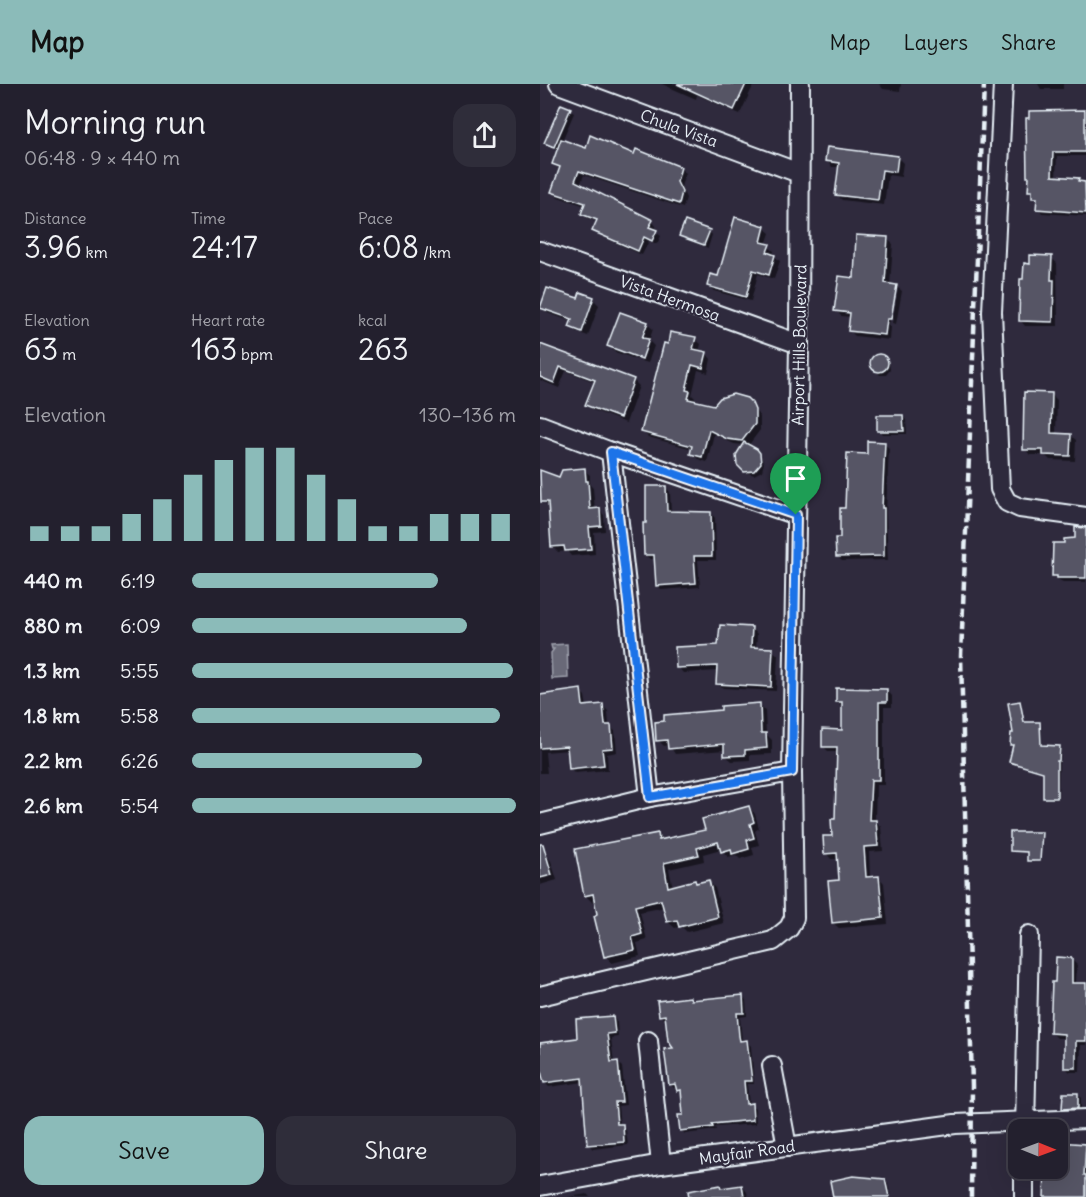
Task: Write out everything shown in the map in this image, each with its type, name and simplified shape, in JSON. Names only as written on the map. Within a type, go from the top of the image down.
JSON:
[{"type":"street","name":"Chula Vista","points":[[559,84],[799,173]]},
{"type":"street","name":"Airport Hills Boulevard","points":[[540,996],[773,940],[789,928],[795,909],[792,772],[799,344],[800,84]]},
{"type":"street","points":[[1004,84],[992,312],[1000,489],[1007,502],[1020,508],[1086,517]]},
{"type":"street","name":"Vista Hermosa","points":[[540,251],[799,344]]},
{"type":"street","points":[[540,425],[611,452],[796,515]]},
{"type":"street","points":[[611,452],[650,797]]},
{"type":"street","points":[[540,824],[650,797],[792,772]]},
{"type":"street","points":[[1025,1119],[1029,935]]},
{"type":"street","points":[[648,1041],[661,1164]]},
{"type":"street","points":[[772,1066],[787,1147]]},
{"type":"street","name":"Mayfair Road","points":[[1068,1121],[1086,1119]]},
{"type":"street","name":"Mayfair Road","points":[[540,1186],[661,1164],[955,1124],[1008,1125]]},
{"type":"street","points":[[1024,1179],[1024,1197]]},
{"type":"water","points":[[567,644],[568,678],[552,679],[551,653],[554,649],[551,645]]},
{"type":"building","points":[[677,84],[746,84],[734,110]]},
{"type":"building","points":[[561,104],[571,108],[554,147],[544,143]]},
{"type":"building","points":[[1085,110],[1085,152],[1053,152],[1052,176],[1079,178],[1078,181],[1085,182],[1086,213],[1036,209],[1037,198],[1032,198],[1032,191],[1028,191],[1029,177],[1027,177],[1026,118],[1029,118],[1029,111]]},
{"type":"building","points":[[590,135],[634,154],[636,149],[681,167],[677,182],[682,192],[679,204],[579,171],[575,181],[653,220],[649,227],[657,230],[652,241],[644,237],[638,251],[592,231],[597,220],[581,214],[585,203],[551,192],[560,167],[552,164],[561,139],[586,148]]},
{"type":"building","points":[[827,147],[898,156],[896,172],[882,170],[878,200],[835,195],[839,163],[825,161]]},
{"type":"building","points":[[735,217],[765,226],[761,242],[770,244],[767,252],[775,255],[769,275],[753,270],[746,297],[707,286],[710,274],[718,276]]},
{"type":"building","points":[[685,221],[710,230],[704,245],[679,236]]},
{"type":"building","points":[[856,235],[888,237],[885,283],[897,285],[891,319],[887,319],[885,335],[848,331],[850,313],[834,311],[839,276],[854,278]]},
{"type":"building","points":[[1030,255],[1052,256],[1053,322],[1019,321],[1020,279],[1023,279],[1024,263],[1030,264]]},
{"type":"building","points":[[547,288],[578,298],[580,292],[594,297],[582,332],[569,327],[572,319],[540,308]]},
{"type":"building","points":[[620,312],[648,322],[642,338],[649,339],[642,359],[607,346]]},
{"type":"building","points":[[670,332],[696,337],[693,349],[707,352],[703,368],[692,365],[686,390],[690,391],[688,399],[714,405],[720,398],[733,394],[747,398],[752,403],[755,410],[755,424],[742,441],[727,439],[709,430],[702,457],[690,454],[692,446],[641,432],[664,343],[668,344]]},
{"type":"building","points":[[540,344],[634,379],[620,418],[585,405],[595,380],[560,367],[554,383],[540,377]]},
{"type":"building","points":[[879,354],[885,357],[888,363],[885,369],[879,372],[873,369],[870,363],[873,357]]},
{"type":"building","points":[[1024,392],[1052,393],[1051,433],[1071,434],[1070,456],[1043,455],[1043,450],[1023,450]]},
{"type":"building","points":[[877,415],[903,415],[904,431],[877,431]]},
{"type":"building","points":[[867,441],[885,442],[882,508],[884,508],[884,556],[836,557],[835,538],[840,538],[840,508],[845,508],[847,453],[867,454]]},
{"type":"building","points":[[744,442],[760,453],[761,463],[754,471],[744,472],[737,465],[736,455]]},
{"type":"building","points":[[585,468],[590,509],[600,508],[601,526],[589,527],[591,549],[565,551],[564,546],[551,547],[548,502],[541,502],[540,470],[559,477],[562,470]]},
{"type":"building","points":[[646,486],[666,486],[667,511],[711,512],[712,556],[694,556],[696,583],[656,586],[654,555],[644,555],[643,523],[646,523]]},
{"type":"building","points":[[1075,527],[1086,528],[1086,578],[1052,576],[1053,543],[1064,543],[1064,539],[1075,538]]},
{"type":"building","points":[[720,625],[752,627],[751,647],[773,648],[771,687],[716,684],[717,666],[676,668],[675,647],[718,645]]},
{"type":"building","points":[[836,688],[887,689],[887,702],[879,702],[879,780],[871,780],[869,820],[876,820],[878,846],[864,847],[866,877],[879,876],[883,918],[832,923],[828,881],[839,880],[837,853],[824,854],[823,836],[832,836],[831,819],[835,819],[837,747],[822,747],[822,729],[842,730],[842,702],[836,702]]},
{"type":"building","points":[[581,689],[583,706],[603,704],[605,725],[611,725],[613,748],[602,749],[604,765],[569,769],[567,746],[540,748],[540,695]]},
{"type":"building","points":[[1020,701],[1024,722],[1040,722],[1041,745],[1060,746],[1059,761],[1057,761],[1057,798],[1043,798],[1043,772],[1009,762],[1013,745],[1010,745],[1011,733],[1013,733],[1008,703]]},
{"type":"building","points":[[760,703],[761,733],[766,733],[767,748],[745,750],[745,755],[724,756],[724,744],[668,749],[667,740],[656,741],[655,722],[664,721],[664,715],[721,710],[721,706]]},
{"type":"building","points":[[749,806],[754,822],[750,824],[754,838],[747,840],[749,849],[732,854],[731,849],[721,852],[718,842],[697,848],[699,855],[664,863],[668,887],[695,880],[696,883],[709,880],[718,917],[679,927],[677,920],[667,922],[661,900],[635,906],[642,934],[632,937],[635,950],[604,957],[594,916],[597,914],[593,894],[584,896],[575,849],[658,833],[659,840],[705,830],[702,819]]},
{"type":"building","points":[[1010,832],[1042,832],[1040,861],[1027,861],[1027,852],[1010,851]]},
{"type":"building","points":[[540,844],[543,844],[552,875],[540,878]]},
{"type":"building","points":[[1056,957],[1072,958],[1072,983],[1086,983],[1086,1041],[1076,1041],[1076,1068],[1064,1068],[1064,1034],[1050,1033],[1052,982],[1055,982]]},
{"type":"building","points":[[743,995],[744,1013],[737,1013],[740,1041],[747,1040],[752,1081],[744,1081],[746,1104],[752,1103],[753,1120],[712,1124],[713,1127],[680,1131],[678,1115],[683,1115],[681,1090],[677,1091],[675,1084],[669,1085],[664,1049],[673,1048],[668,1041],[665,1015],[659,1016],[657,1001]]},
{"type":"building","points":[[613,1016],[615,1033],[607,1034],[611,1062],[618,1061],[622,1102],[615,1102],[617,1124],[623,1124],[624,1142],[587,1145],[582,1078],[544,1083],[540,1068],[540,1043],[577,1038],[576,1019]]},
{"type":"building","points":[[1063,1093],[1078,1093],[1078,1108],[1062,1109]]},
{"type":"building","points":[[1068,1143],[1086,1144],[1084,1175],[1086,1175],[1086,1197],[1044,1197],[1045,1179],[1068,1179]]},
{"type":"building","points":[[853,1176],[885,1179],[889,1197],[833,1197],[830,1181]]},
{"type":"building","points":[[720,1185],[721,1188],[742,1185],[744,1197],[689,1197],[688,1191]]},
{"type":"railway","points":[[971,1197],[972,1086],[961,656],[984,84]]},
{"type":"route","points":[[611,452],[796,515],[792,772],[650,797],[611,452]]}]
